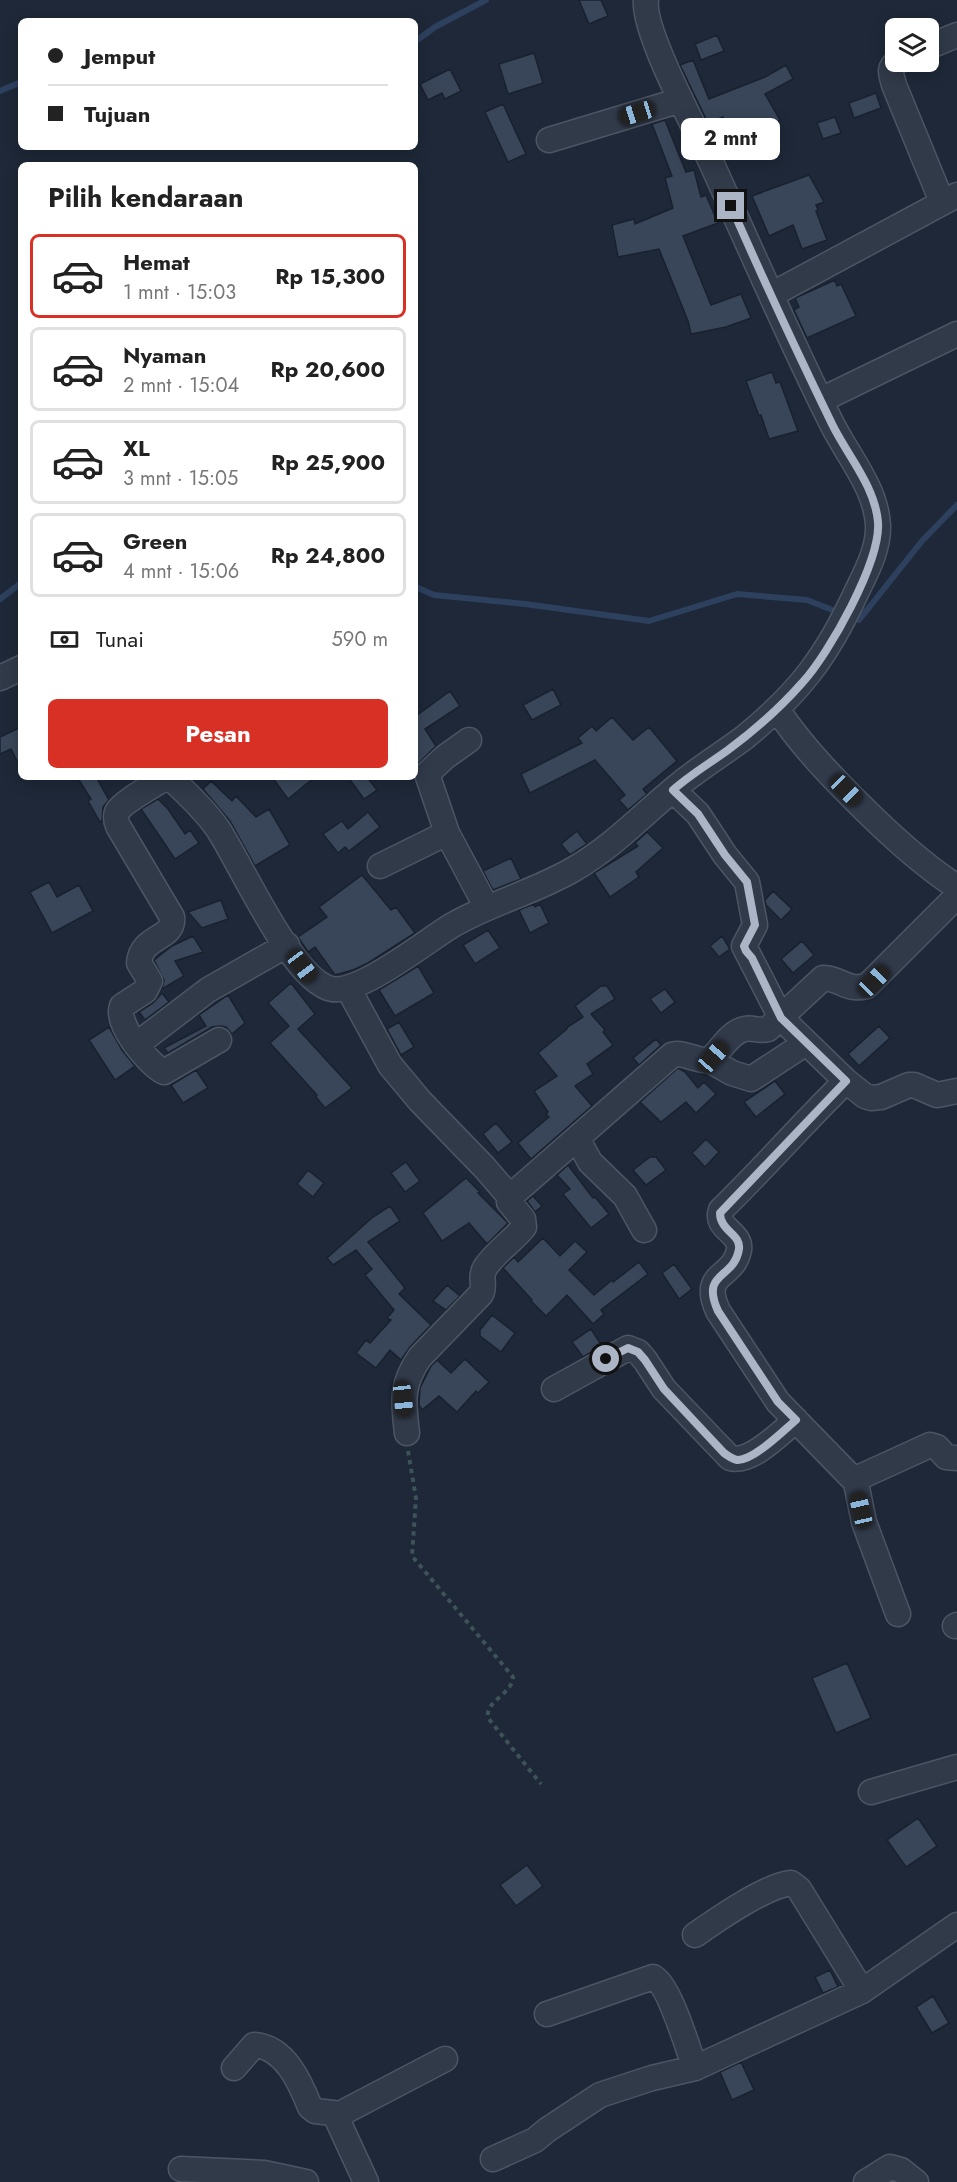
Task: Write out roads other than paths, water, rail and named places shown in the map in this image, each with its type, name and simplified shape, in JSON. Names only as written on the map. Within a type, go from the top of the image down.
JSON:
[{"type":"street","points":[[172,780],[195,800],[214,824],[233,853],[254,895],[311,978],[320,985],[336,990],[348,988],[391,966],[453,925],[555,879],[585,862],[777,709],[803,682],[825,654],[864,577],[876,541],[878,520],[872,499],[821,400],[681,100],[651,29],[646,13],[646,0]]},
{"type":"street","points":[[939,42],[957,35]]},
{"type":"street","points":[[771,295],[949,199],[894,85],[891,72]]},
{"type":"street","points":[[549,140],[681,100]]},
{"type":"street","points":[[821,400],[957,334]]},
{"type":"street","points":[[0,678],[18,669]]},
{"type":"street","points":[[777,709],[807,748],[862,807],[891,835],[957,887]]},
{"type":"street","points":[[469,740],[445,757],[427,774],[447,833],[488,908]]},
{"type":"street","points":[[163,780],[117,813],[116,820],[173,922],[169,930],[144,947],[141,952],[138,963],[150,981],[148,987],[140,995],[123,1004],[120,1008],[121,1019],[136,1044],[152,1064],[164,1072],[219,1040]]},
{"type":"street","points":[[673,790],[698,814],[725,855],[747,882],[755,925],[744,946],[781,1018],[846,1081],[866,1096],[881,1097],[909,1085],[937,1095],[957,1091]]},
{"type":"street","points":[[380,866],[447,833]]},
{"type":"street","points":[[709,1060],[737,1032],[748,1028],[761,1031],[768,1029],[823,978],[833,979],[851,988],[867,986],[957,896]]},
{"type":"street","points":[[136,1044],[208,990],[287,945]]},
{"type":"street","points":[[348,988],[390,1065],[420,1101],[510,1197]]},
{"type":"street","points":[[406,1433],[404,1390],[413,1367],[481,1294],[484,1287],[482,1276],[486,1266],[525,1227],[523,1219],[509,1202],[510,1197],[672,1055],[680,1053],[699,1060],[709,1060],[732,1073],[751,1079],[806,1043]]},
{"type":"street","points":[[846,1081],[720,1213],[721,1221],[727,1230],[738,1239],[740,1245],[733,1262],[714,1283],[712,1298],[718,1311],[778,1402],[845,1474],[855,1478],[930,1445],[937,1447],[946,1457],[957,1458]]},
{"type":"street","points":[[577,1138],[590,1162],[625,1196],[644,1230]]},
{"type":"street","points":[[554,1389],[628,1348],[638,1352],[664,1389],[730,1458],[743,1459],[755,1453],[796,1420]]},
{"type":"street","points":[[855,1478],[864,1522],[898,1614]]},
{"type":"street","points":[[872,1792],[957,1767]]},
{"type":"street","points":[[696,1935],[717,1919],[776,1887],[791,1883],[799,1889],[862,1991]]},
{"type":"street","points":[[493,2158],[535,2140],[600,2095],[652,2078],[695,2068],[862,1991],[957,1925]]},
{"type":"street","points":[[547,2014],[653,1977],[657,1978],[667,1992],[695,2068]]},
{"type":"street","points":[[234,2068],[254,2045],[267,2048],[281,2057],[291,2068],[310,2107],[315,2111],[333,2112],[338,2115]]},
{"type":"street","points":[[338,2115],[445,2058]]},
{"type":"street","points":[[338,2115],[337,2119],[366,2182]]},
{"type":"street","points":[[866,2182],[890,2167],[901,2170],[916,2182]]},
{"type":"street","points":[[181,2169],[264,2174],[306,2182]]},
{"type":"waterway","points":[[418,40],[435,27],[486,0]]},
{"type":"waterway","points":[[0,91],[18,83]]},
{"type":"waterway","points":[[850,616],[859,620],[922,541],[957,505]]},
{"type":"waterway","points":[[0,599],[18,585]]},
{"type":"waterway","points":[[418,588],[434,595],[525,604],[649,621],[737,594],[807,600],[840,613]]}]
